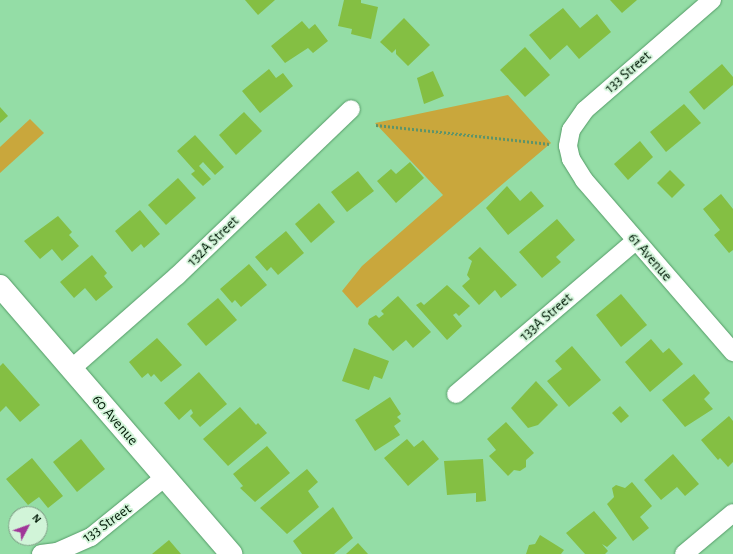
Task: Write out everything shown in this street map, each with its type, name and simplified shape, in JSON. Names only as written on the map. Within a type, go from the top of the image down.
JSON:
[{"type":"street","name":"133 Street","points":[[571,159],[568,146],[571,130],[585,110],[712,0]]},
{"type":"street","name":"132A Street","points":[[71,369],[177,276],[351,109]]},
{"type":"street","name":"61 Avenue","points":[[571,159],[584,180],[635,241],[733,352]]},
{"type":"street","name":"133A Street","points":[[456,394],[635,241]]},
{"type":"street","name":"60 Avenue","points":[[0,286],[231,554]]},
{"type":"street","name":"133 Street","points":[[41,554],[57,552],[91,537],[165,477]]},
{"type":"street","points":[[684,554],[733,513]]},
{"type":"path","points":[[376,125],[556,145]]},
{"type":"shaded area","points":[[508,95],[551,143],[357,308],[342,291],[362,266],[443,195],[375,123]]},
{"type":"shaded area","points":[[30,119],[44,133],[0,173],[0,147]]},
{"type":"building","points":[[245,0],[275,0],[258,15]]},
{"type":"building","points":[[344,0],[361,0],[361,3],[378,7],[371,39],[351,34],[352,29],[338,26]]},
{"type":"building","points":[[610,0],[637,0],[622,13]]},
{"type":"building","points":[[563,8],[580,28],[597,14],[611,32],[579,59],[567,45],[550,60],[529,35]]},
{"type":"building","points":[[404,18],[430,45],[408,66],[396,54],[396,49],[392,53],[380,42]]},
{"type":"building","points":[[302,21],[309,29],[315,24],[328,41],[313,53],[308,48],[285,63],[271,46]]},
{"type":"building","points":[[525,47],[550,75],[525,97],[500,70]]},
{"type":"building","points":[[722,64],[733,77],[733,85],[704,110],[689,92]]},
{"type":"building","points":[[269,69],[276,78],[283,73],[293,86],[260,113],[242,91]]},
{"type":"building","points":[[433,71],[444,96],[424,104],[417,78]]},
{"type":"building","points":[[684,104],[701,123],[666,152],[650,132]]},
{"type":"building","points":[[0,107],[8,116],[0,123]]},
{"type":"building","points":[[244,112],[262,131],[236,155],[219,135]]},
{"type":"building","points":[[195,135],[224,167],[215,175],[203,162],[199,166],[211,179],[203,186],[191,174],[195,171],[177,151]]},
{"type":"building","points":[[640,141],[653,157],[628,180],[614,164]]},
{"type":"building","points":[[410,162],[424,178],[396,203],[377,181],[391,169],[396,174]]},
{"type":"building","points":[[670,170],[685,185],[672,198],[657,183]]},
{"type":"building","points":[[358,171],[374,191],[347,212],[331,192]]},
{"type":"building","points":[[178,178],[196,198],[166,225],[148,205]]},
{"type":"building","points":[[507,186],[520,201],[531,191],[544,206],[508,235],[486,208]]},
{"type":"building","points":[[721,194],[733,209],[733,250],[729,253],[714,235],[720,230],[703,209]]},
{"type":"building","points":[[319,203],[335,222],[311,243],[295,224]]},
{"type":"building","points":[[140,210],[160,234],[144,248],[141,244],[132,252],[115,231]]},
{"type":"building","points":[[58,216],[72,232],[69,235],[79,246],[62,261],[52,249],[40,259],[24,241]]},
{"type":"building","points":[[557,219],[575,240],[556,257],[561,262],[542,278],[519,252]]},
{"type":"building","points":[[286,231],[304,253],[278,275],[271,267],[267,271],[255,257]]},
{"type":"building","points":[[480,247],[517,285],[501,298],[495,290],[479,305],[462,286],[470,279],[467,275],[472,261],[468,258]]},
{"type":"building","points":[[92,255],[107,273],[104,276],[113,287],[96,301],[85,288],[74,298],[60,282]]},
{"type":"building","points":[[249,264],[267,285],[241,307],[235,300],[232,303],[220,289]]},
{"type":"building","points":[[447,285],[470,306],[459,316],[456,313],[453,315],[462,326],[447,340],[416,305],[421,302],[424,305]]},
{"type":"building","points":[[621,294],[647,325],[621,347],[596,315]]},
{"type":"building","points":[[398,296],[431,332],[413,348],[406,340],[393,351],[368,324],[369,319],[376,315],[379,318],[384,314],[381,311]]},
{"type":"building","points":[[218,298],[237,320],[206,346],[187,324]]},
{"type":"building","points":[[157,338],[182,365],[161,382],[154,374],[151,377],[148,373],[142,378],[129,362]]},
{"type":"building","points":[[651,339],[663,353],[669,348],[683,364],[650,392],[625,362]]},
{"type":"building","points":[[572,346],[601,380],[569,407],[547,381],[562,369],[555,361]]},
{"type":"building","points":[[354,348],[389,361],[382,379],[374,376],[369,390],[342,381]]},
{"type":"building","points":[[3,363],[40,405],[20,422],[6,406],[0,412],[0,366]]},
{"type":"building","points":[[199,372],[227,404],[200,427],[190,416],[193,413],[191,409],[179,420],[164,403]]},
{"type":"building","points":[[694,374],[710,393],[704,399],[713,409],[685,427],[662,400]]},
{"type":"building","points":[[536,381],[558,405],[538,425],[528,428],[511,408]]},
{"type":"building","points":[[390,397],[401,414],[397,417],[401,421],[394,426],[400,435],[375,451],[355,420]]},
{"type":"building","points":[[620,406],[629,416],[621,423],[612,413]]},
{"type":"building","points":[[240,407],[256,425],[258,423],[267,433],[228,466],[203,439]]},
{"type":"building","points":[[729,416],[733,421],[733,462],[728,467],[720,458],[718,460],[701,440]]},
{"type":"building","points":[[506,422],[534,453],[526,460],[526,467],[520,471],[514,470],[508,476],[489,456],[496,450],[487,439]]},
{"type":"building","points":[[81,439],[105,469],[77,492],[53,462]]},
{"type":"building","points":[[407,439],[414,447],[423,440],[439,459],[408,486],[384,458]]},
{"type":"building","points":[[267,446],[290,473],[255,502],[240,488],[243,486],[233,474]]},
{"type":"building","points":[[673,454],[699,484],[685,496],[677,487],[661,500],[644,480]]},
{"type":"building","points":[[32,458],[63,496],[48,508],[48,506],[39,497],[28,505],[6,479]]},
{"type":"building","points":[[483,459],[486,501],[476,502],[476,493],[447,495],[444,461]]},
{"type":"building","points":[[307,469],[318,482],[308,491],[319,507],[287,534],[260,508]]},
{"type":"building","points":[[632,482],[652,506],[640,517],[649,528],[633,541],[607,504],[614,497],[612,488],[616,485],[625,488]]},
{"type":"building","points":[[333,507],[353,538],[334,554],[302,554],[293,541]]},
{"type":"building","points":[[594,511],[617,538],[607,547],[602,544],[608,551],[605,554],[585,554],[566,533]]},
{"type":"building","points":[[540,535],[564,550],[561,554],[526,554],[529,545],[535,544]]},
{"type":"building","points":[[169,540],[181,554],[152,554]]},
{"type":"building","points":[[358,543],[368,554],[346,554]]}]
